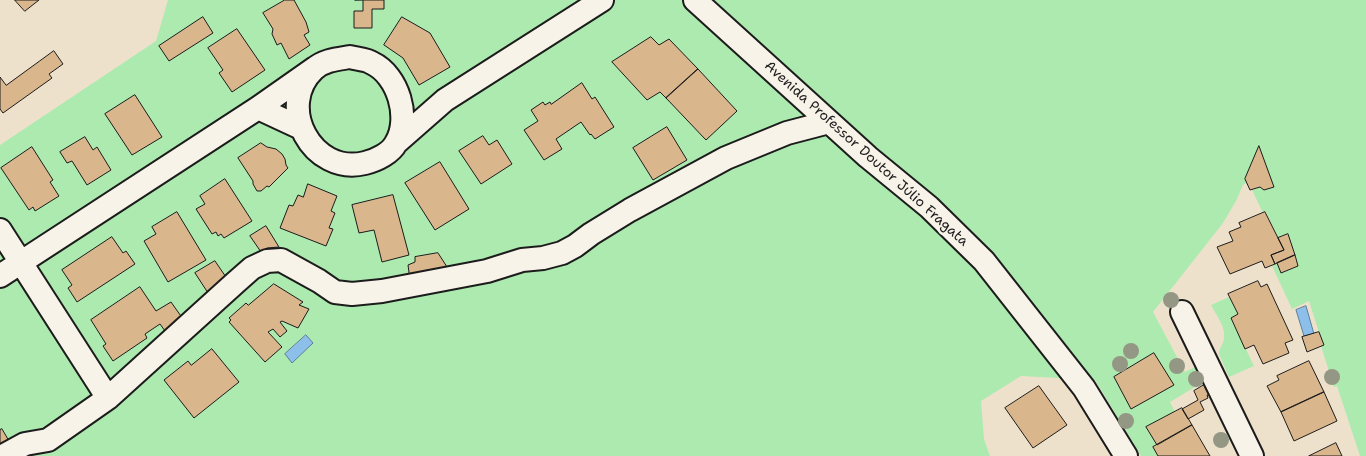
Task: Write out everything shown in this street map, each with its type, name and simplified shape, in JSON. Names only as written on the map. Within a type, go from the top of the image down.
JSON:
[{"type":"street","points":[[315,68],[303,83],[298,97],[297,114],[302,128],[321,156],[336,163],[352,166],[370,162],[384,155],[445,100],[602,0]]},
{"type":"street","name":"Avenida Professor Doutor Júlio Fragata","points":[[695,0],[868,157],[929,207],[984,261],[1084,388],[1126,456]]},
{"type":"street","points":[[0,276],[258,108],[315,68],[333,59],[350,57],[372,62],[383,70],[399,96],[402,112],[401,128],[396,143]]},
{"type":"street","points":[[399,96],[419,103],[445,100]]},
{"type":"street","points":[[258,108],[302,128]]},
{"type":"street","points":[[3,456],[25,444],[48,440],[108,398],[252,268],[267,261],[281,260],[335,292],[352,294],[382,292],[487,271],[522,260],[543,258],[562,253],[575,246],[630,210],[726,158],[787,133],[829,122]]},
{"type":"street","points":[[0,230],[104,392]]},
{"type":"street","points":[[1182,312],[1252,456]]},
{"type":"street","name":"Avenida Professor Doutor Júlio Fragata","points":[[1084,388],[1093,430],[1108,456]]},
{"type":"green space","points":[[168,0],[1366,0],[1366,456],[1360,456],[1337,386],[1334,387],[1309,301],[1292,309],[1272,266],[1277,263],[1298,265],[1288,234],[1278,238],[1266,212],[1263,213],[1252,190],[1260,187],[1264,190],[1273,187],[1252,179],[1243,185],[1223,223],[1153,312],[1185,372],[1197,366],[1205,381],[1170,402],[1175,412],[1146,427],[1157,445],[1158,456],[1141,456],[1095,380],[1021,376],[981,401],[984,439],[990,456],[0,456],[0,145],[156,41]]},
{"type":"green space","points":[[1229,297],[1238,314],[1231,318],[1254,366],[1229,377],[1219,354],[1224,339],[1224,330],[1211,305]]},
{"type":"water","points":[[1306,306],[1314,334],[1304,336],[1296,310]]},
{"type":"water","points":[[306,335],[313,343],[292,363],[285,354]]},
{"type":"building","points":[[15,0],[39,0],[25,11]]},
{"type":"building","points":[[285,0],[294,0],[306,22],[309,32],[304,35],[310,45],[289,59],[281,43],[277,45],[272,34],[273,29],[263,13]]},
{"type":"building","points":[[363,0],[384,0],[384,9],[372,9],[372,28],[354,28],[354,11],[363,11]]},
{"type":"building","points":[[203,17],[213,33],[169,61],[159,46]]},
{"type":"building","points":[[402,17],[430,33],[450,67],[419,85],[403,58],[384,45]]},
{"type":"building","points":[[237,29],[265,70],[232,92],[219,73],[223,70],[208,48]]},
{"type":"building","points":[[651,37],[659,45],[669,39],[698,69],[666,98],[660,92],[647,100],[612,62]]},
{"type":"building","points":[[54,51],[63,64],[49,74],[52,78],[3,113],[0,109],[0,77],[6,85]]},
{"type":"building","points":[[698,69],[737,111],[706,140],[666,98]]},
{"type":"building","points":[[582,83],[592,99],[595,97],[614,127],[595,139],[581,122],[556,139],[562,149],[544,160],[524,130],[538,121],[531,110],[543,102],[545,105],[550,102],[551,104]]},
{"type":"building","points":[[135,95],[162,137],[132,155],[105,114]]},
{"type":"building","points":[[667,127],[687,160],[653,180],[633,148]]},
{"type":"building","points":[[483,136],[489,145],[497,140],[512,164],[481,184],[459,151]]},
{"type":"building","points":[[85,137],[93,150],[97,147],[111,170],[87,185],[72,161],[67,163],[60,152]]},
{"type":"building","points":[[261,143],[276,149],[282,154],[288,168],[269,187],[267,186],[261,191],[257,191],[253,181],[238,158]]},
{"type":"building","points":[[1259,146],[1274,187],[1264,190],[1260,187],[1250,190],[1245,179]]},
{"type":"building","points":[[32,147],[53,180],[50,182],[59,196],[35,211],[33,207],[29,210],[1,168]]},
{"type":"building","points":[[440,162],[469,209],[435,230],[405,183]]},
{"type":"building","points":[[225,179],[252,221],[224,238],[221,234],[218,236],[216,232],[212,234],[196,209],[205,204],[200,196]]},
{"type":"building","points":[[308,184],[337,196],[331,211],[335,213],[329,228],[333,229],[326,246],[280,228],[289,205],[293,206],[298,195],[303,197]]},
{"type":"building","points":[[393,195],[409,255],[382,262],[374,230],[359,233],[352,205]]},
{"type":"building","points":[[177,212],[206,260],[168,282],[144,241],[156,234],[152,227]]},
{"type":"building","points":[[1265,212],[1284,250],[1271,255],[1275,264],[1265,268],[1262,261],[1230,274],[1217,247],[1233,241],[1229,232],[1241,227],[1239,223]]},
{"type":"building","points":[[266,226],[279,247],[267,248],[261,252],[250,236]]},
{"type":"building","points":[[1288,234],[1295,255],[1275,264],[1271,255],[1284,250],[1278,238]]},
{"type":"building","points":[[112,237],[123,253],[126,251],[135,264],[77,302],[68,288],[72,285],[62,270]]},
{"type":"building","points":[[438,253],[451,273],[410,280],[408,265],[415,262],[415,257]]},
{"type":"building","points":[[1295,255],[1298,266],[1281,273],[1277,263]]},
{"type":"building","points":[[215,261],[228,280],[210,296],[195,273]]},
{"type":"building","points":[[1258,281],[1261,287],[1267,284],[1293,340],[1285,343],[1289,353],[1263,364],[1254,345],[1245,349],[1231,318],[1238,314],[1228,294]]},
{"type":"building","points":[[274,284],[303,302],[299,305],[309,309],[298,328],[282,321],[280,322],[287,331],[280,337],[273,329],[268,332],[282,347],[265,362],[229,322],[231,320],[229,318],[246,303],[248,305]]},
{"type":"building","points":[[140,287],[156,311],[171,302],[183,319],[165,331],[160,324],[145,334],[147,338],[113,361],[103,346],[106,344],[91,320]]},
{"type":"building","points":[[1319,332],[1324,345],[1307,352],[1302,337]]},
{"type":"building","points":[[212,349],[239,382],[194,418],[164,380],[188,361],[191,365]]},
{"type":"building","points":[[1154,353],[1174,385],[1131,409],[1114,377]]},
{"type":"building","points":[[1309,361],[1324,392],[1281,412],[1267,386],[1279,380],[1277,376]]},
{"type":"building","points":[[1204,385],[1209,395],[1207,395],[1208,398],[1200,402],[1204,410],[1188,419],[1182,409],[1198,400],[1194,391]]},
{"type":"building","points":[[1039,386],[1067,425],[1033,448],[1005,408]]},
{"type":"building","points":[[1324,392],[1337,421],[1294,441],[1281,412]]},
{"type":"building","points":[[1182,408],[1192,425],[1157,445],[1146,427]]},
{"type":"building","points":[[1192,425],[1210,456],[1158,456],[1153,447]]},
{"type":"building","points":[[2,429],[12,446],[0,451],[0,430]]},
{"type":"building","points":[[1336,443],[1342,456],[1309,456]]}]
